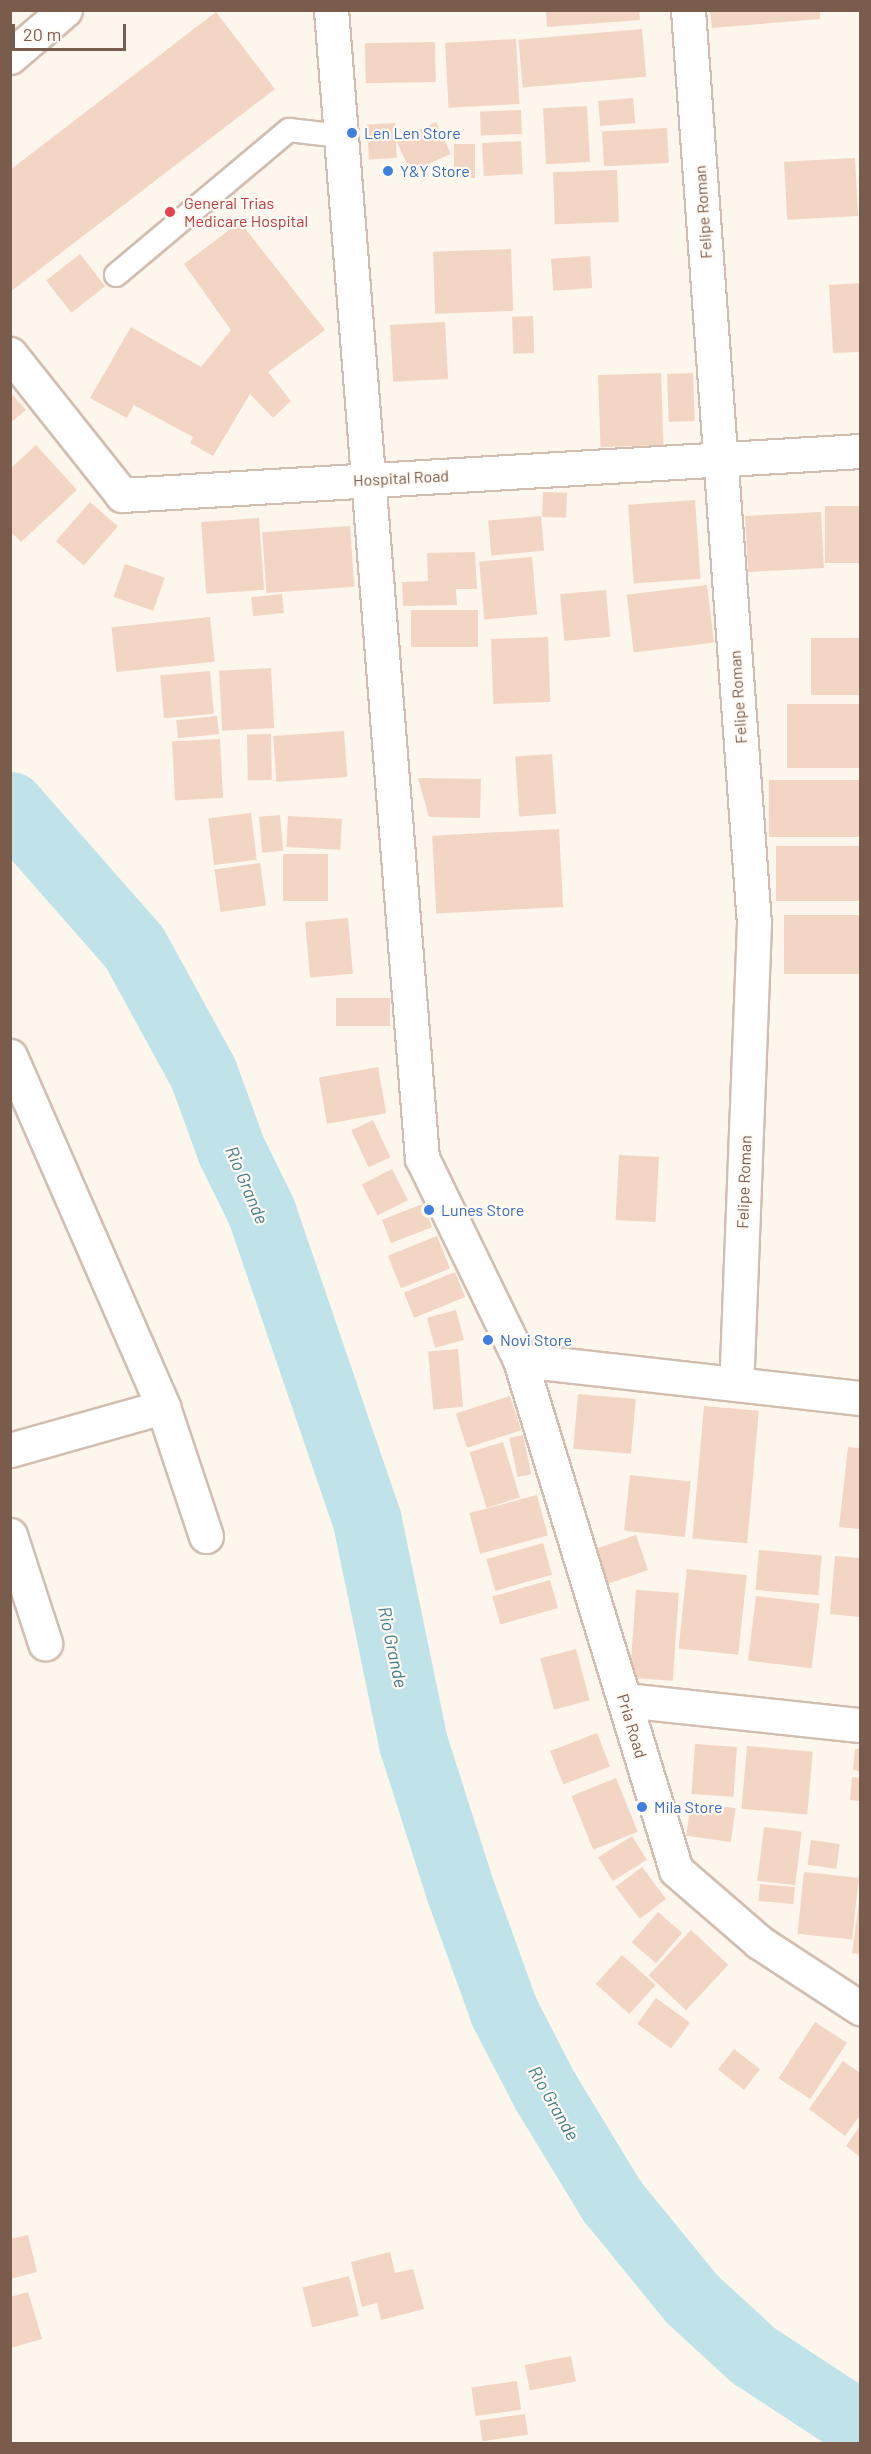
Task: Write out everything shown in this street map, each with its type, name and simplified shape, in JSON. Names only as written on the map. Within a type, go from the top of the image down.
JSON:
[{"type":"street","points":[[10,57],[65,10]]},
{"type":"street","name":"Pria Road","points":[[331,10],[422,1158],[520,1360],[676,1870],[759,1942],[861,2008]]},
{"type":"street","name":"Felipe Roman","points":[[688,10],[754,923],[736,1384]]},
{"type":"street","name":"Hospital Road","points":[[10,354],[122,495],[861,451]]},
{"type":"street","points":[[10,1056],[163,1407],[206,1536]]},
{"type":"street","points":[[520,1360],[861,1398]]},
{"type":"street","points":[[10,1450],[163,1407]]},
{"type":"street","points":[[10,1535],[45,1643]]},
{"type":"street","points":[[625,1700],[861,1725]]},
{"type":"lane","points":[[116,275],[289,130],[341,136]]},
{"type":"building","points":[[546,10],[639,10],[640,20],[547,27]]},
{"type":"building","points":[[710,10],[820,10],[820,19],[712,28]]},
{"type":"building","points":[[216,12],[275,89],[10,292],[10,170]]},
{"type":"building","points":[[642,29],[646,77],[523,88],[518,40]]},
{"type":"building","points":[[516,39],[519,104],[448,108],[445,43]]},
{"type":"building","points":[[435,42],[436,82],[366,83],[365,43]]},
{"type":"building","points":[[633,98],[635,123],[600,126],[598,101]]},
{"type":"building","points":[[587,106],[590,162],[546,164],[543,108]]},
{"type":"building","points":[[521,110],[522,134],[481,135],[480,111]]},
{"type":"building","points":[[436,122],[451,154],[411,172],[396,141]]},
{"type":"building","points":[[395,123],[397,158],[369,159],[367,124]]},
{"type":"building","points":[[667,128],[669,163],[604,166],[602,131]]},
{"type":"building","points":[[521,141],[523,174],[484,176],[482,143]]},
{"type":"building","points":[[454,144],[475,144],[475,178],[454,178]]},
{"type":"building","points":[[855,158],[858,216],[787,220],[784,162]]},
{"type":"building","points":[[617,170],[619,222],[555,224],[553,172]]},
{"type":"building","name":"General Trias Medicare Hospital","points":[[240,222],[325,330],[268,372],[291,401],[273,418],[250,394],[213,456],[190,443],[193,437],[134,405],[127,418],[90,398],[131,327],[201,367],[231,330],[184,264]]},
{"type":"building","points":[[511,249],[513,311],[435,314],[433,252]]},
{"type":"building","points":[[80,254],[105,286],[71,313],[46,280]]},
{"type":"building","points":[[590,256],[592,288],[553,291],[551,259]]},
{"type":"building","points":[[860,283],[860,352],[833,353],[829,285]]},
{"type":"building","points":[[533,316],[534,353],[513,354],[512,317]]},
{"type":"building","points":[[445,322],[448,379],[393,382],[390,325]]},
{"type":"building","points":[[661,373],[664,445],[601,447],[598,375]]},
{"type":"building","points":[[693,373],[695,421],[669,422],[667,374]]},
{"type":"building","points":[[10,392],[26,410],[10,423]]},
{"type":"building","points":[[36,445],[77,490],[21,542],[10,531],[10,469]]},
{"type":"building","points":[[543,492],[567,493],[566,518],[542,517]]},
{"type":"building","points":[[695,500],[701,579],[634,583],[628,505]]},
{"type":"building","points":[[90,502],[118,526],[84,566],[56,541]]},
{"type":"building","points":[[825,506],[860,506],[860,563],[825,563]]},
{"type":"building","points":[[821,512],[824,568],[748,572],[745,516]]},
{"type":"building","points":[[541,516],[544,551],[491,555],[488,521]]},
{"type":"building","points":[[259,518],[264,590],[206,594],[201,522]]},
{"type":"building","points":[[350,526],[354,587],[266,593],[262,532]]},
{"type":"building","points":[[475,552],[477,589],[456,589],[457,605],[403,606],[402,582],[428,581],[427,553]]},
{"type":"building","points":[[532,557],[537,615],[484,619],[479,562]]},
{"type":"building","points":[[125,564],[165,578],[153,611],[114,597]]},
{"type":"building","points":[[707,585],[714,643],[634,652],[627,595]]},
{"type":"building","points":[[606,590],[610,637],[564,641],[560,594]]},
{"type":"building","points":[[282,594],[284,613],[253,616],[251,597]]},
{"type":"building","points":[[411,610],[478,610],[478,647],[411,647]]},
{"type":"building","points":[[210,617],[215,662],[116,672],[112,627]]},
{"type":"building","points":[[548,637],[550,702],[493,704],[491,639]]},
{"type":"building","points":[[811,638],[860,638],[860,695],[811,695]]},
{"type":"building","points":[[271,668],[274,728],[222,731],[219,671]]},
{"type":"building","points":[[210,671],[214,714],[164,718],[160,675]]},
{"type":"building","points":[[787,704],[860,704],[860,768],[787,768]]},
{"type":"building","points":[[217,716],[219,734],[178,738],[176,720]]},
{"type":"building","points":[[344,731],[347,777],[276,782],[273,736]]},
{"type":"building","points":[[247,734],[271,734],[272,780],[248,780]]},
{"type":"building","points":[[220,739],[223,798],[175,800],[172,742]]},
{"type":"building","points":[[552,754],[556,814],[519,816],[515,757]]},
{"type":"building","points":[[418,778],[481,779],[480,818],[429,817]]},
{"type":"building","points":[[769,780],[860,780],[860,837],[769,837]]},
{"type":"building","points":[[251,813],[257,860],[214,865],[208,818]]},
{"type":"building","points":[[280,815],[283,851],[262,853],[259,817]]},
{"type":"building","points":[[288,816],[342,819],[340,850],[286,847]]},
{"type":"building","points":[[559,829],[563,907],[436,914],[432,836]]},
{"type":"building","points":[[776,846],[860,846],[860,901],[776,901]]},
{"type":"building","points":[[283,854],[328,854],[328,901],[283,901]]},
{"type":"building","points":[[260,863],[266,906],[220,912],[214,869]]},
{"type":"building","points":[[784,915],[860,915],[860,974],[784,974]]},
{"type":"building","points":[[348,918],[353,974],[310,978],[305,922]]},
{"type":"building","points":[[336,998],[390,998],[390,1026],[336,1026]]},
{"type":"building","points":[[378,1067],[386,1113],[327,1124],[319,1077]]},
{"type":"building","points":[[373,1120],[390,1157],[369,1167],[351,1130]]},
{"type":"building","points":[[619,1155],[659,1157],[656,1222],[616,1220]]},
{"type":"building","points":[[392,1169],[408,1200],[378,1216],[362,1184]]},
{"type":"building","points":[[423,1204],[432,1227],[391,1243],[382,1220]]},
{"type":"building","points":[[437,1236],[450,1268],[401,1288],[388,1256]]},
{"type":"building","points":[[455,1272],[465,1297],[414,1318],[404,1293]]},
{"type":"building","points":[[456,1310],[464,1340],[435,1348],[427,1318]]},
{"type":"building","points":[[458,1349],[463,1407],[433,1409],[428,1352]]},
{"type":"building","points":[[578,1394],[636,1399],[631,1454],[573,1449]]},
{"type":"building","points":[[510,1396],[521,1430],[467,1448],[456,1414]]},
{"type":"building","points":[[704,1406],[759,1411],[747,1543],[692,1538]]},
{"type":"building","points":[[523,1435],[531,1474],[518,1477],[509,1438]]},
{"type":"building","points":[[503,1442],[520,1497],[486,1508],[470,1452]]},
{"type":"building","points":[[848,1447],[860,1448],[860,1529],[839,1527]]},
{"type":"building","points":[[630,1475],[691,1481],[685,1537],[624,1531]]},
{"type":"building","points":[[537,1495],[548,1536],[480,1554],[469,1513]]},
{"type":"building","points":[[636,1535],[648,1570],[605,1585],[593,1550]]},
{"type":"building","points":[[543,1543],[552,1575],[495,1591],[486,1559]]},
{"type":"building","points":[[759,1550],[822,1555],[818,1595],[756,1590]]},
{"type":"building","points":[[835,1556],[860,1558],[860,1617],[830,1614]]},
{"type":"building","points":[[687,1569],[747,1575],[738,1655],[679,1649]]},
{"type":"building","points":[[550,1580],[558,1608],[500,1624],[492,1597]]},
{"type":"building","points":[[636,1590],[679,1593],[673,1681],[630,1678]]},
{"type":"building","points":[[756,1596],[820,1604],[812,1668],[748,1661]]},
{"type":"building","points":[[576,1649],[590,1700],[554,1710],[540,1659]]},
{"type":"building","points":[[597,1733],[610,1767],[563,1785],[550,1751]]},
{"type":"building","points":[[695,1744],[737,1747],[733,1797],[692,1794]]},
{"type":"building","points":[[747,1746],[813,1752],[807,1815],[742,1809]]},
{"type":"building","points":[[855,1749],[860,1749],[860,1771],[853,1770]]},
{"type":"building","points":[[852,1777],[860,1778],[860,1801],[850,1800]]},
{"type":"building","points":[[616,1778],[638,1832],[593,1850],[571,1796]]},
{"type":"building","points":[[691,1802],[736,1808],[731,1842],[686,1836]]},
{"type":"building","points":[[764,1827],[802,1832],[795,1885],[757,1881]]},
{"type":"building","points":[[632,1836],[647,1860],[613,1881],[598,1857]]},
{"type":"building","points":[[811,1840],[840,1844],[836,1869],[808,1865]]},
{"type":"building","points":[[642,1867],[666,1899],[640,1919],[616,1887]]},
{"type":"building","points":[[804,1872],[859,1878],[852,1939],[798,1934]]},
{"type":"building","points":[[760,1884],[795,1887],[793,1904],[759,1901]]},
{"type":"building","points":[[860,1895],[860,1954],[852,1953]]},
{"type":"building","points":[[658,1912],[682,1933],[656,1963],[632,1942]]},
{"type":"building","points":[[691,1930],[728,1965],[686,2010],[649,1975]]},
{"type":"building","points":[[622,1955],[655,1985],[629,2014],[596,1984]]},
{"type":"building","points":[[656,1998],[690,2023],[671,2049],[637,2024]]},
{"type":"building","points":[[815,2022],[847,2043],[810,2099],[779,2078]]},
{"type":"building","points":[[734,2049],[760,2069],[744,2090],[718,2069]]},
{"type":"building","points":[[843,2061],[860,2073],[860,2115],[845,2136],[809,2109]]},
{"type":"building","points":[[860,2126],[860,2157],[846,2146]]},
{"type":"building","points":[[28,2235],[37,2272],[10,2279],[10,2239]]},
{"type":"building","points":[[390,2252],[395,2273],[413,2269],[424,2309],[381,2320],[377,2303],[362,2307],[351,2262]]},
{"type":"building","points":[[349,2276],[359,2316],[312,2327],[302,2288]]},
{"type":"building","points":[[28,2292],[42,2339],[10,2348],[10,2297]]},
{"type":"building","points":[[571,2356],[576,2382],[530,2390],[525,2365]]},
{"type":"building","points":[[517,2381],[521,2410],[475,2416],[471,2387]]},
{"type":"building","points":[[525,2414],[528,2435],[482,2441],[479,2420]]},
{"type":"waterway","name":"Rio Grande","points":[[10,806],[134,947],[203,1073],[231,1150],[261,1211],[367,1521],[413,1743],[461,1893],[504,2012],[545,2091],[612,2201],[691,2298],[753,2355],[860,2425]]},
{"type":"place","name":"Len Len Store","points":[[352,133]]},
{"type":"place","name":"Y&Y Store","points":[[388,171]]},
{"type":"place","name":"General Trias Medicare Hospital","points":[[170,212]]},
{"type":"place","name":"Lunes Store","points":[[429,1210]]},
{"type":"place","name":"Novi Store","points":[[488,1340]]},
{"type":"place","name":"Mila Store","points":[[642,1807]]}]
